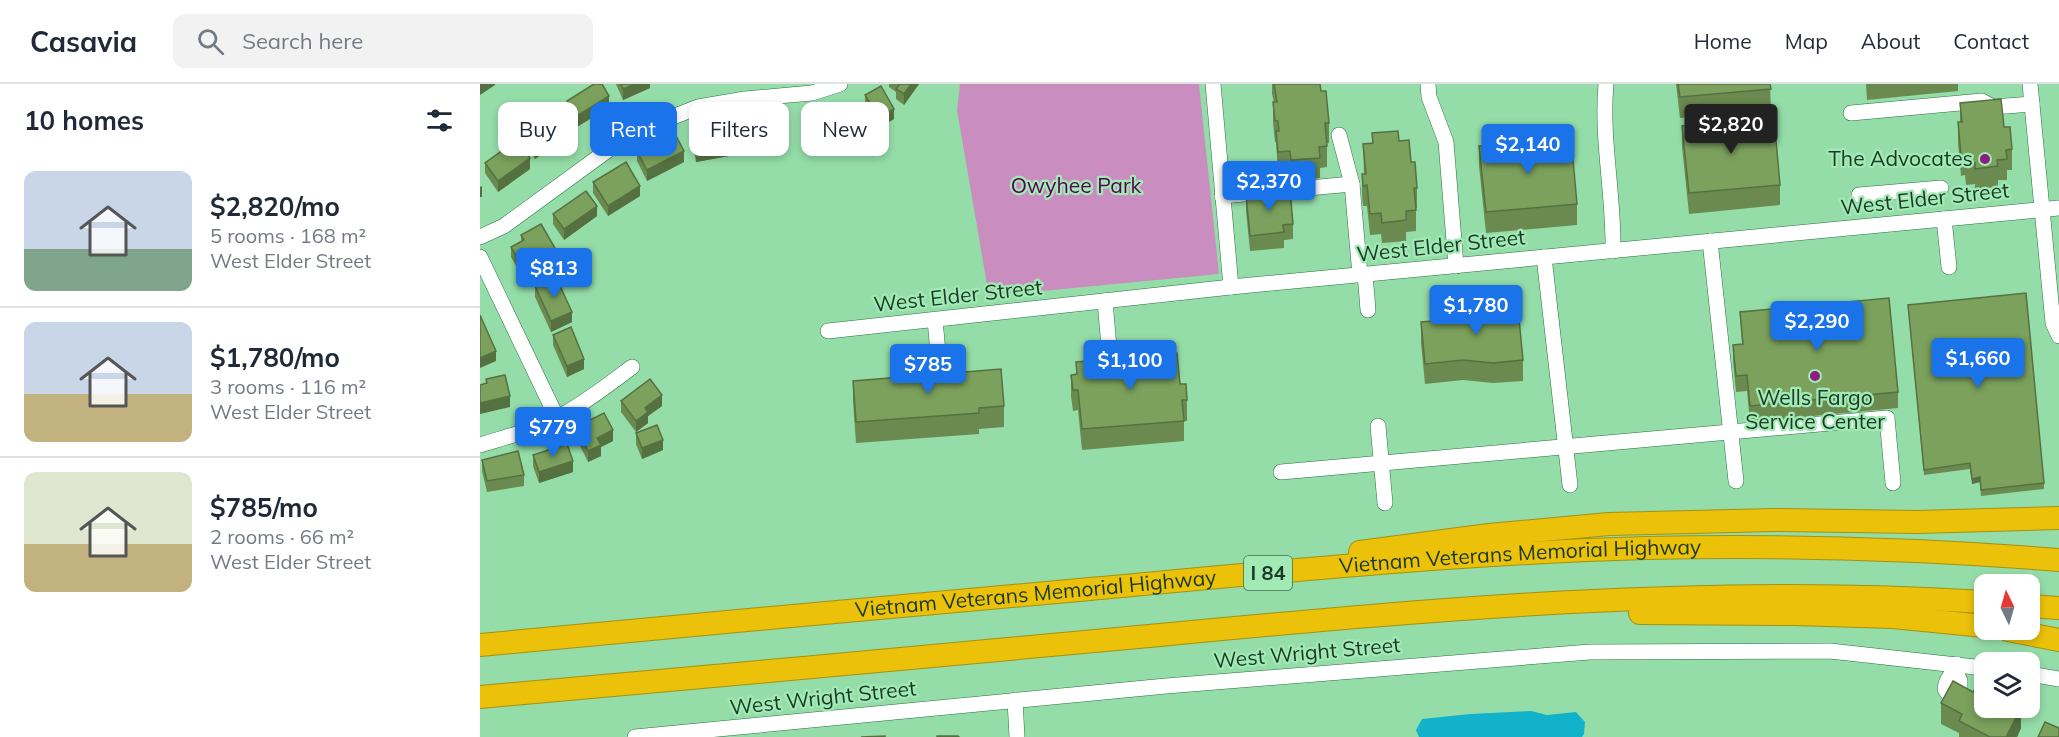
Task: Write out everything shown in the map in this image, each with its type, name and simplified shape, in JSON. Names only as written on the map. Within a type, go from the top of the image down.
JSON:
[{"type":"highway","points":[[1202,578],[1408,545],[1609,524],[1774,520],[1917,522],[2059,518]]},
{"type":"highway","name":"Vietnam Veterans Memorial Highway","points":[[480,645],[1202,578],[1460,558],[1643,548],[1852,549],[2059,560]]},
{"type":"highway","points":[[480,697],[1368,616],[1527,604],[1686,597],[1840,596],[1974,602]]},
{"type":"highway","points":[[2040,607],[2059,608]]},
{"type":"highway","points":[[1368,616],[1794,614],[1893,617],[1974,625]]},
{"type":"highway","points":[[2040,636],[2059,640]]},
{"type":"street","points":[[480,237],[504,226],[630,134],[698,107],[745,99],[812,93],[840,84]]},
{"type":"street","points":[[1213,84],[1231,287]]},
{"type":"street","points":[[1428,84],[1429,97],[1446,142],[1456,266]]},
{"type":"street","points":[[1606,84],[1604,113],[1613,250]]},
{"type":"street","points":[[2030,84],[2056,329]]},
{"type":"street","points":[[1851,113],[1982,101],[1993,107],[2032,104]]},
{"type":"street","points":[[1339,135],[1352,184],[1368,310]]},
{"type":"street","points":[[1222,195],[1352,184]]},
{"type":"street","points":[[1859,195],[1941,188]]},
{"type":"street","name":"West Elder Street","points":[[828,331],[1231,287],[2059,208]]},
{"type":"street","points":[[1944,219],[1949,267]]},
{"type":"street","points":[[1710,241],[1736,481]]},
{"type":"street","points":[[480,257],[557,418]]},
{"type":"street","points":[[1544,257],[1570,485]]},
{"type":"street","points":[[1106,301],[1110,347]]},
{"type":"street","points":[[935,320],[939,363]]},
{"type":"street","points":[[480,445],[514,435],[557,418],[591,398],[632,367]]},
{"type":"street","points":[[1281,472],[1887,418],[1893,483]]},
{"type":"street","points":[[1378,426],[1385,503]]},
{"type":"street","name":"West Wright Street","points":[[642,737],[1015,700],[1590,652],[1830,651],[1974,668]]},
{"type":"street","points":[[2040,676],[2059,679]]},
{"type":"street","points":[[1015,700],[1017,737]]},
{"type":"green space","name":"Owyhee Park","points":[[960,84],[1199,84],[1219,274],[989,296],[957,110]]},
{"type":"water","points":[[1531,711],[1547,715],[1576,712],[1585,722],[1584,734],[1582,737],[1419,737],[1416,730],[1422,719]]},
{"type":"building","points":[[594,84],[602,84],[609,96],[599,102],[590,102],[590,108],[578,115],[578,102],[567,101]]},
{"type":"building","points":[[621,84],[635,84],[623,89]]},
{"type":"building","points":[[900,84],[911,84],[904,94],[896,89]]},
{"type":"building","points":[[1274,84],[1320,84],[1321,91],[1326,91],[1329,123],[1325,123],[1327,146],[1319,147],[1320,158],[1291,160],[1290,151],[1278,152],[1276,131],[1279,131],[1278,121],[1275,121],[1273,102],[1277,102]]},
{"type":"building","points":[[1678,84],[1770,84],[1771,89],[1680,97]]},
{"type":"building","points":[[881,86],[894,109],[889,112],[889,102],[869,102],[865,95]]},
{"type":"building","name":"The Advocates","points":[[2001,99],[2004,127],[2010,127],[2012,149],[2006,150],[2007,159],[1997,160],[1998,166],[1975,169],[1975,163],[1966,164],[1965,155],[1961,155],[1958,122],[1962,122],[1960,103]]},
{"type":"building","points":[[1774,118],[1780,185],[1689,193],[1682,126]]},
{"type":"building","points":[[1398,131],[1399,141],[1409,140],[1411,162],[1415,162],[1416,210],[1406,211],[1406,220],[1382,223],[1381,213],[1370,214],[1367,185],[1363,186],[1362,174],[1366,174],[1363,144],[1373,143],[1372,133]]},
{"type":"building","points":[[1571,137],[1577,204],[1486,212],[1479,146]]},
{"type":"building","points":[[677,138],[684,151],[677,155]]},
{"type":"building","points":[[498,154],[498,156],[529,156],[530,158],[498,181],[485,163]]},
{"type":"building","points":[[640,156],[674,156],[647,170]]},
{"type":"building","points":[[626,162],[640,186],[608,206],[593,182]]},
{"type":"building","points":[[1290,190],[1293,224],[1283,225],[1284,232],[1250,236],[1246,195]]},
{"type":"building","points":[[586,191],[597,206],[564,229],[553,214]]},
{"type":"building","points":[[541,224],[559,255],[544,263],[539,254],[521,264],[511,247],[524,240],[521,235]]},
{"type":"building","points":[[556,277],[572,312],[551,321],[535,286]]},
{"type":"building","points":[[2026,293],[2044,483],[1981,490],[1980,477],[1972,479],[1970,463],[1924,470],[1908,305]]},
{"type":"building","points":[[1517,298],[1523,360],[1493,363],[1463,360],[1425,364],[1421,322],[1459,319],[1488,301]]},
{"type":"building","name":"Wells Fargo Service Center","points":[[1889,298],[1898,392],[1750,406],[1747,375],[1736,376],[1733,345],[1743,344],[1740,312]]},
{"type":"building","points":[[480,315],[496,351],[480,358]]},
{"type":"building","points":[[571,327],[584,359],[567,366],[553,335]]},
{"type":"building","points":[[1177,353],[1180,384],[1186,384],[1187,400],[1182,400],[1184,421],[1082,429],[1078,390],[1073,390],[1071,375],[1077,374],[1076,362]]},
{"type":"building","points":[[1001,369],[1004,406],[979,408],[979,413],[856,422],[853,381]]},
{"type":"building","points":[[505,375],[510,396],[480,403],[480,385],[487,383],[486,379]]},
{"type":"building","points":[[650,379],[662,395],[645,408],[648,412],[636,421],[621,401]]},
{"type":"building","points":[[604,413],[613,430],[597,438],[601,445],[588,451],[576,427]]},
{"type":"building","points":[[657,425],[663,440],[642,448],[636,433]]},
{"type":"building","points":[[567,444],[573,461],[539,472],[533,455]]},
{"type":"building","points":[[518,451],[524,475],[487,481],[482,460]]},
{"type":"building","points":[[1953,681],[1973,692],[1974,690],[1974,718],[2016,718],[2006,737],[1990,737],[1959,721],[1962,714],[1941,703]]},
{"type":"building","points":[[2045,722],[2059,728],[2059,737],[2038,737]]},
{"type":"place","name":"The Advocates","points":[[1985,159]]},
{"type":"place","name":"Wells Fargo Service Center","points":[[1815,376]]}]
